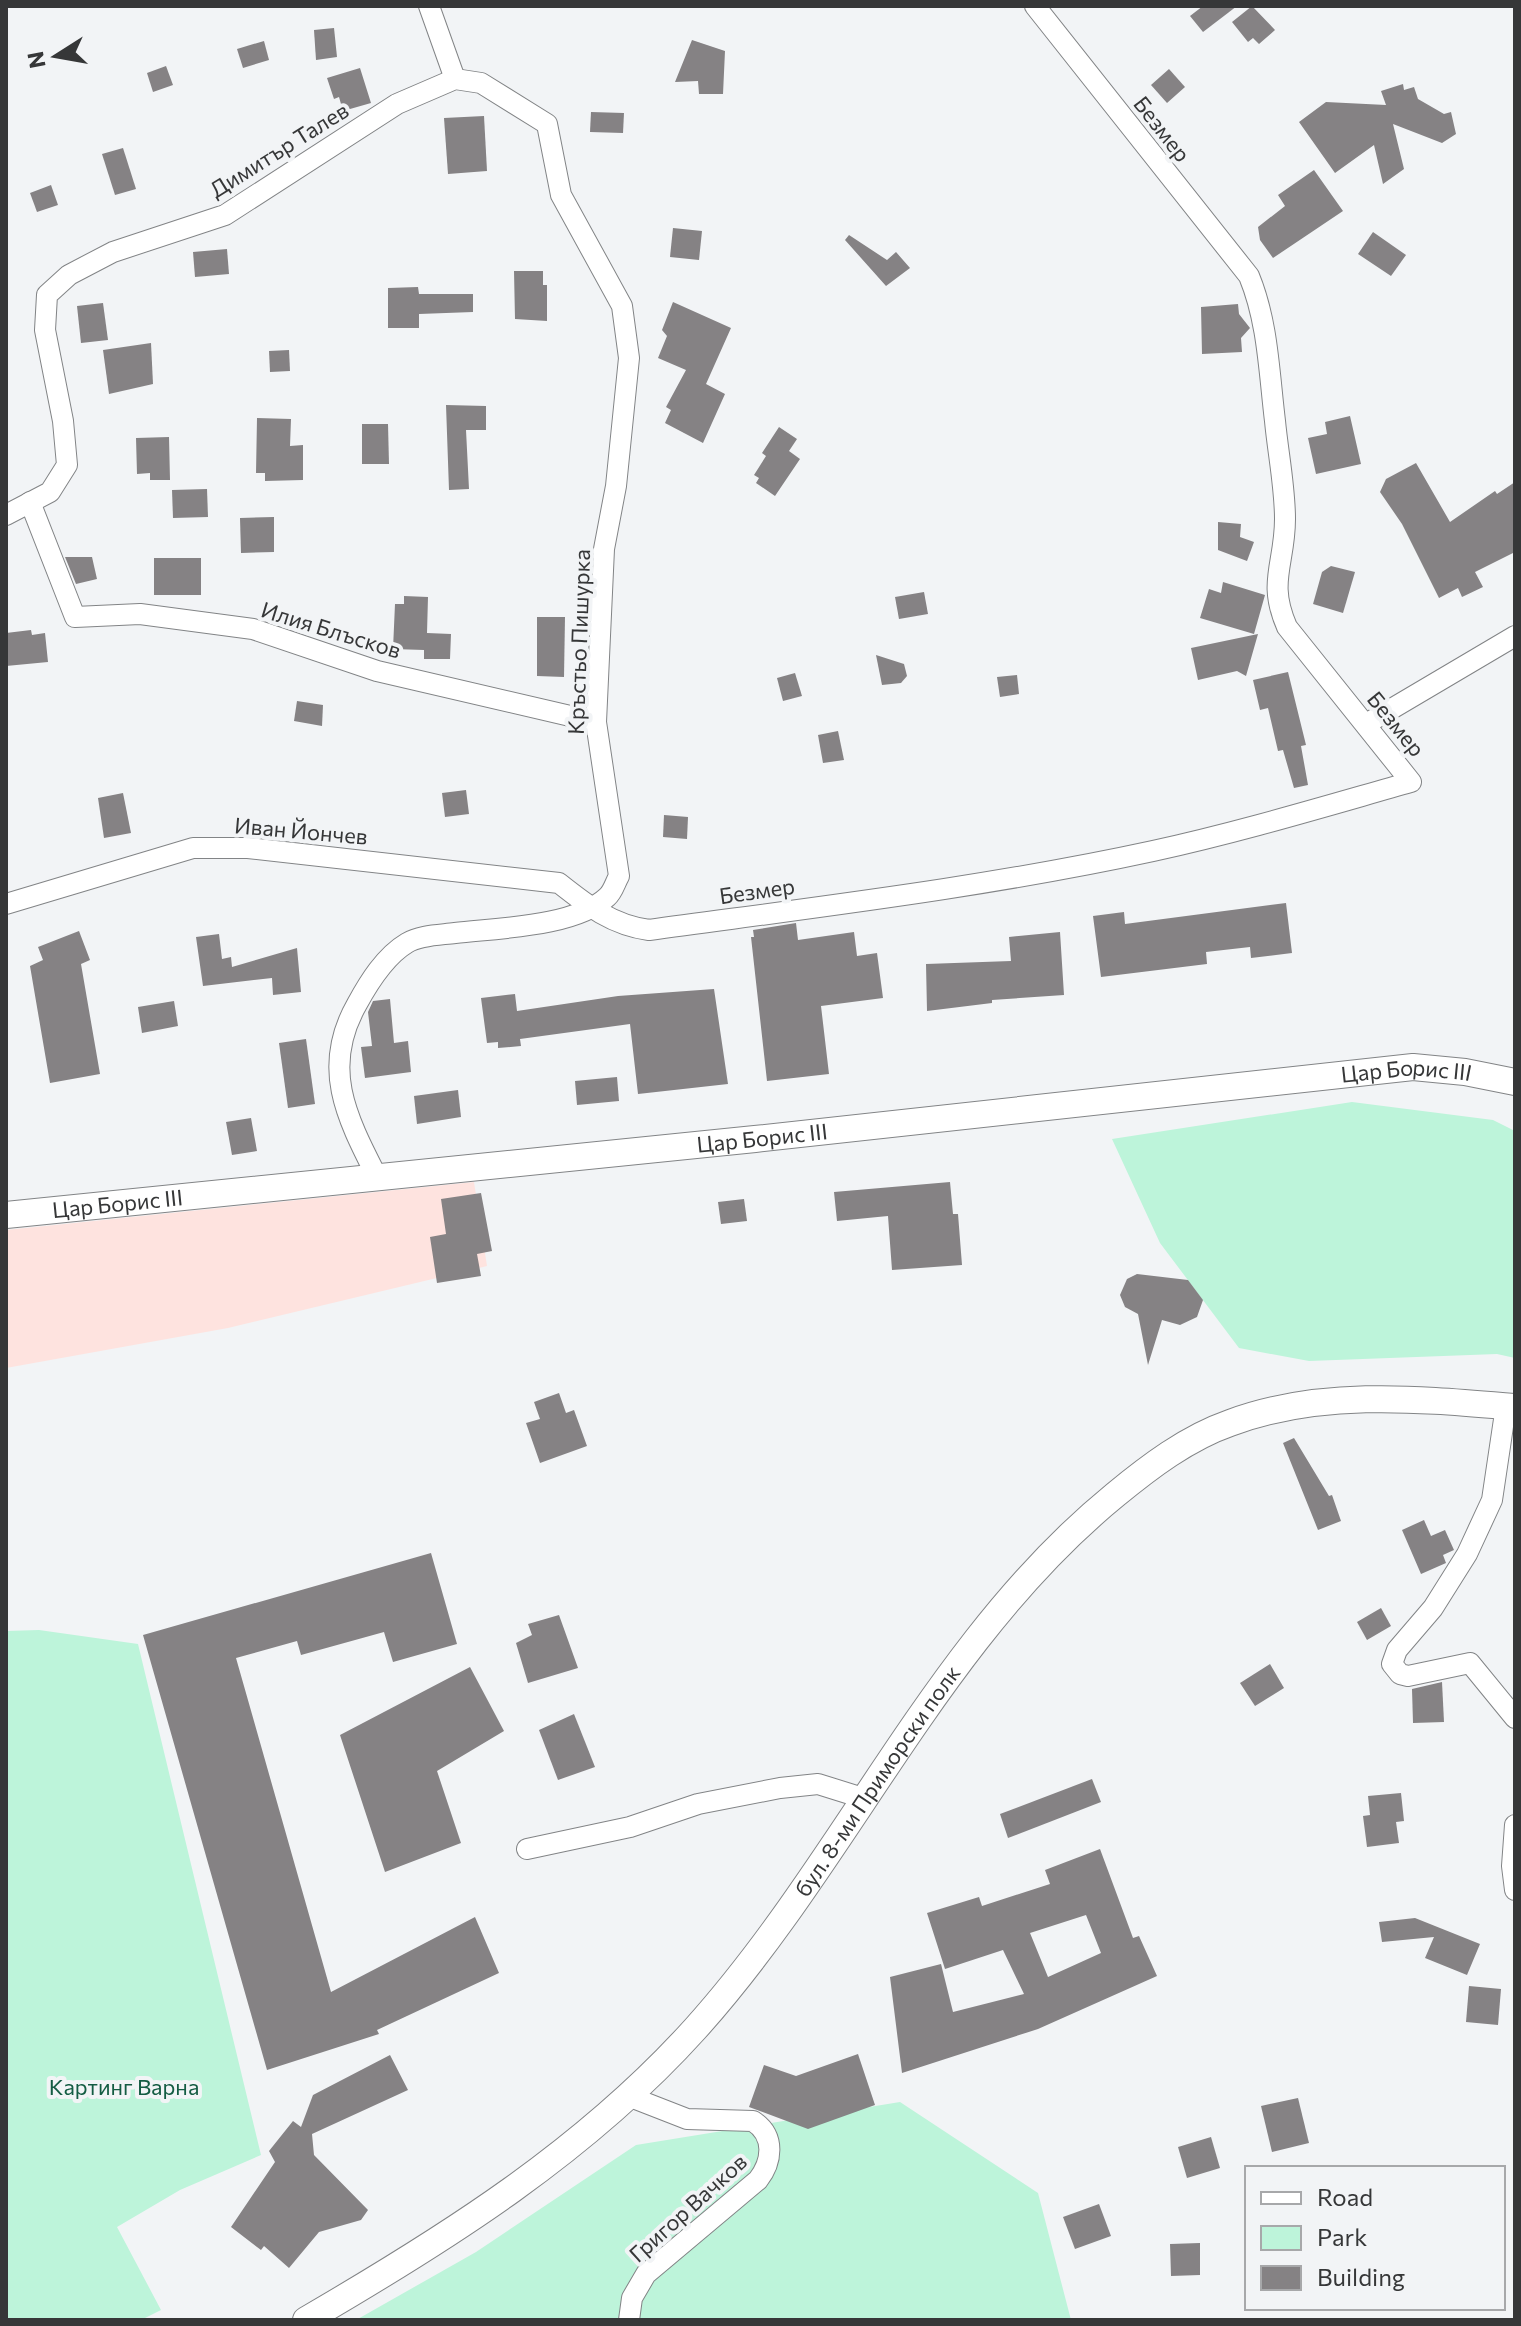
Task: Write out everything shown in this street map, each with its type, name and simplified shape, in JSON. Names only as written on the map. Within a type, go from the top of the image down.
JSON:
[{"type":"street","points":[[429,6],[455,79]]},
{"type":"street","name":"Безмер","points":[[591,908],[623,926],[649,930],[921,893],[1233,833],[1411,782],[1287,627],[1276,603],[1277,571],[1284,542],[1283,489],[1261,306],[1249,276],[1035,6]]},
{"type":"street","name":"Кръстьо Пишурка","points":[[376,1175],[344,1108],[339,1067],[343,1027],[371,979],[407,943],[558,920],[591,908],[609,896],[619,876],[596,722],[604,549],[616,486],[629,358],[622,306],[561,195],[547,124],[481,83],[455,79]]},
{"type":"street","name":"Димитър Талев","points":[[6,515],[50,492],[67,465],[63,421],[45,330],[47,295],[69,275],[113,252],[225,215],[397,104],[455,79]]},
{"type":"street","name":"Илия Блъсков","points":[[30,502],[75,617],[140,614],[253,629],[377,671],[596,722]]},
{"type":"street","points":[[1366,724],[1515,636]]},
{"type":"street","name":"Иван Йончев","points":[[6,904],[193,848],[248,848],[559,883],[591,908]]},
{"type":"street","name":"Цар Борис III","points":[[6,1215],[771,1137],[1413,1067],[1465,1072],[1515,1082]]},
{"type":"street","name":"бул. 8-ми Приморски полк","points":[[306,2320],[447,2237],[519,2187],[628,2096],[695,2029],[763,1948],[990,1619],[1051,1551],[1166,1456],[1228,1423],[1282,1408],[1330,1401],[1376,1398],[1511,1407]]},
{"type":"street","points":[[1511,1407],[1492,1500],[1467,1554],[1433,1608],[1394,1654],[1392,1664],[1400,1674],[1408,1676],[1470,1663],[1515,1718]]},
{"type":"street","points":[[527,1849],[630,1827],[698,1804],[780,1788],[818,1784],[866,1799]]},
{"type":"street","points":[[1515,1825],[1512,1866],[1515,1890]]},
{"type":"street","name":"Григор Вачков","points":[[628,2096],[687,2119],[753,2121],[766,2135],[770,2150],[768,2166],[758,2180],[646,2274],[632,2298],[629,2320]]},
{"type":"shaded area","points":[[474,1182],[487,1266],[228,1328],[6,1368],[6,1230]]},
{"type":"green space","points":[[1352,1102],[1493,1120],[1515,1131],[1515,1358],[1497,1354],[1309,1361],[1239,1348],[1160,1243],[1112,1139]]},
{"type":"green space","name":"Картинг Варна","points":[[39,1630],[138,1644],[261,2155],[180,2190],[117,2227],[161,2310],[141,2320],[6,2320],[6,1631]]},
{"type":"green space","points":[[900,2102],[1038,2193],[1071,2320],[356,2320],[476,2252],[636,2145]]},
{"type":"building","points":[[1203,6],[1237,6],[1203,32],[1190,16]]},
{"type":"building","points":[[1252,6],[1275,30],[1259,44],[1253,38],[1248,42],[1232,22]]},
{"type":"building","points":[[334,28],[337,57],[316,60],[314,30]]},
{"type":"building","points":[[692,40],[725,51],[723,94],[699,94],[698,81],[675,82]]},
{"type":"building","points":[[264,41],[269,60],[243,68],[237,49]]},
{"type":"building","points":[[166,66],[173,85],[153,92],[147,73]]},
{"type":"building","points":[[360,68],[371,103],[343,111],[339,97],[334,99],[327,78]]},
{"type":"building","points":[[1169,69],[1185,87],[1167,103],[1151,85]]},
{"type":"building","points":[[1403,84],[1404,90],[1414,87],[1418,99],[1444,114],[1451,112],[1456,134],[1442,143],[1393,124],[1404,169],[1383,184],[1374,145],[1335,173],[1299,122],[1326,102],[1386,105],[1381,91]]},
{"type":"building","points":[[591,112],[624,113],[623,133],[590,132]]},
{"type":"building","points":[[484,116],[487,171],[448,174],[444,118]]},
{"type":"building","points":[[123,148],[136,189],[115,195],[102,154]]},
{"type":"building","points":[[1314,170],[1343,211],[1273,258],[1260,240],[1258,227],[1285,206],[1278,195]]},
{"type":"building","points":[[51,185],[58,205],[37,212],[30,193]]},
{"type":"building","points":[[673,228],[702,231],[699,260],[670,257]]},
{"type":"building","points":[[1373,232],[1406,255],[1391,276],[1358,254]]},
{"type":"building","points":[[849,235],[887,260],[896,252],[910,268],[886,286],[845,240]]},
{"type":"building","points":[[227,249],[229,274],[195,277],[193,252]]},
{"type":"building","points":[[514,271],[543,271],[543,285],[547,285],[547,321],[515,319]]},
{"type":"building","points":[[418,287],[419,294],[473,294],[473,312],[419,314],[419,328],[388,328],[388,288]]},
{"type":"building","points":[[673,302],[731,328],[706,384],[725,394],[703,443],[665,423],[671,410],[666,407],[686,370],[658,358],[667,336],[662,330]]},
{"type":"building","points":[[103,303],[108,340],[81,343],[77,306]]},
{"type":"building","points":[[1238,304],[1239,314],[1250,328],[1241,338],[1242,352],[1202,354],[1201,307]]},
{"type":"building","points":[[151,343],[153,384],[109,394],[103,350]]},
{"type":"building","points":[[289,350],[290,371],[270,372],[269,351]]},
{"type":"building","points":[[446,405],[486,406],[486,430],[466,430],[469,489],[449,490]]},
{"type":"building","points":[[1350,416],[1361,464],[1316,474],[1308,438],[1327,434],[1325,422]]},
{"type":"building","points":[[257,418],[291,419],[290,446],[303,445],[303,480],[265,481],[265,473],[256,473]]},
{"type":"building","points":[[362,424],[388,424],[389,464],[362,464]]},
{"type":"building","points":[[779,427],[797,439],[789,451],[800,459],[775,496],[756,483],[759,478],[754,475],[766,456],[762,453]]},
{"type":"building","points":[[169,437],[170,480],[150,480],[150,473],[137,474],[136,438]]},
{"type":"building","points":[[1416,463],[1450,522],[1495,491],[1497,494],[1515,482],[1515,552],[1475,572],[1483,587],[1462,597],[1458,588],[1439,598],[1402,524],[1380,492],[1386,479]]},
{"type":"building","points":[[207,489],[208,517],[173,518],[172,490]]},
{"type":"building","points":[[274,517],[274,552],[241,553],[240,518]]},
{"type":"building","points":[[1218,522],[1241,524],[1240,537],[1254,542],[1247,561],[1218,550]]},
{"type":"building","points":[[65,557],[92,557],[97,579],[76,584]]},
{"type":"building","points":[[154,558],[201,558],[201,595],[154,595]]},
{"type":"building","points":[[1331,566],[1355,572],[1343,613],[1313,604],[1322,572]]},
{"type":"building","points":[[1223,582],[1265,595],[1254,634],[1200,618],[1209,589],[1221,593]]},
{"type":"building","points":[[924,592],[928,614],[899,619],[895,597]]},
{"type":"building","points":[[404,596],[428,597],[427,633],[451,634],[450,659],[424,659],[424,650],[393,649],[395,604],[404,604]]},
{"type":"building","points":[[537,617],[565,617],[564,677],[537,676]]},
{"type":"building","points":[[31,630],[32,635],[45,633],[48,662],[6,666],[6,633]]},
{"type":"building","points":[[1258,634],[1246,676],[1237,671],[1198,680],[1191,648]]},
{"type":"building","points":[[876,655],[904,664],[907,676],[901,683],[882,685]]},
{"type":"building","points":[[1288,672],[1306,745],[1301,746],[1308,785],[1294,788],[1283,750],[1278,751],[1268,708],[1260,710],[1253,680]]},
{"type":"building","points":[[795,673],[802,696],[783,701],[777,678]]},
{"type":"building","points":[[1017,675],[1019,694],[1000,697],[997,677]]},
{"type":"building","points":[[297,701],[323,705],[322,726],[294,721]]},
{"type":"building","points":[[838,731],[844,760],[823,763],[818,735]]},
{"type":"building","points":[[466,790],[469,814],[445,817],[442,793]]},
{"type":"building","points":[[123,793],[131,833],[104,838],[98,798]]},
{"type":"building","points":[[664,815],[688,817],[687,839],[663,837]]},
{"type":"building","points":[[1286,903],[1292,953],[1251,958],[1250,947],[1206,952],[1207,964],[1101,977],[1093,916],[1124,912],[1125,924]]},
{"type":"building","points":[[796,923],[798,940],[854,932],[857,956],[877,953],[883,998],[821,1006],[829,1074],[767,1081],[751,937],[754,937],[753,930]]},
{"type":"building","points":[[79,931],[90,960],[81,964],[100,1074],[50,1083],[30,966],[43,960],[38,947]]},
{"type":"building","points":[[1060,932],[1064,995],[992,1000],[992,1003],[927,1011],[926,964],[1011,961],[1009,937]]},
{"type":"building","points":[[219,934],[222,959],[231,957],[232,967],[297,948],[301,992],[273,995],[272,978],[203,986],[196,937]]},
{"type":"building","points":[[714,989],[728,1084],[638,1094],[630,1024],[520,1039],[521,1046],[498,1048],[498,1042],[487,1043],[481,998],[515,994],[517,1011],[618,996]]},
{"type":"building","points":[[390,999],[394,1043],[408,1041],[411,1072],[365,1078],[361,1047],[372,1046],[368,1012],[373,1001]]},
{"type":"building","points":[[174,1001],[178,1026],[142,1033],[138,1007]]},
{"type":"building","points":[[306,1039],[315,1104],[288,1108],[279,1043]]},
{"type":"building","points":[[617,1077],[619,1101],[577,1105],[575,1081]]},
{"type":"building","points":[[458,1090],[461,1117],[417,1124],[414,1096]]},
{"type":"building","points":[[251,1118],[257,1151],[232,1155],[226,1122]]},
{"type":"building","points":[[950,1182],[953,1214],[958,1214],[962,1265],[892,1270],[888,1216],[837,1221],[834,1192]]},
{"type":"building","points":[[481,1193],[492,1251],[477,1254],[481,1276],[437,1283],[430,1237],[446,1234],[441,1199]]},
{"type":"building","points":[[744,1199],[747,1221],[721,1224],[718,1202]]},
{"type":"building","points":[[1137,1274],[1188,1280],[1203,1300],[1197,1317],[1180,1325],[1162,1320],[1148,1365],[1138,1314],[1125,1307],[1120,1295],[1127,1279]]},
{"type":"building","points":[[559,1393],[566,1413],[574,1410],[587,1446],[540,1463],[526,1423],[540,1419],[534,1402]]},
{"type":"building","points":[[1294,1438],[1329,1496],[1332,1495],[1341,1521],[1318,1530],[1283,1443]]},
{"type":"building","points":[[1424,1520],[1431,1536],[1445,1530],[1454,1550],[1443,1555],[1446,1563],[1421,1574],[1402,1530]]},
{"type":"building","points":[[431,1553],[457,1644],[393,1662],[384,1632],[301,1655],[297,1641],[236,1658],[331,1992],[475,1917],[499,1973],[377,2030],[379,2034],[267,2070],[143,1635]]},
{"type":"building","points":[[1381,1608],[1391,1626],[1367,1640],[1357,1622]]},
{"type":"building","points":[[559,1615],[578,1668],[528,1683],[516,1643],[532,1635],[528,1624]]},
{"type":"building","points":[[1270,1664],[1284,1688],[1255,1706],[1240,1683]]},
{"type":"building","points":[[470,1667],[504,1731],[437,1771],[461,1843],[385,1872],[340,1735]]},
{"type":"building","points":[[1442,1682],[1444,1722],[1413,1723],[1412,1689]]},
{"type":"building","points":[[574,1714],[595,1767],[558,1780],[539,1730]]},
{"type":"building","points":[[1092,1779],[1101,1802],[1008,1838],[1000,1814]]},
{"type":"building","points":[[1401,1793],[1404,1821],[1396,1822],[1399,1843],[1367,1847],[1363,1816],[1370,1815],[1368,1796]]},
{"type":"building","points":[[1100,1849],[1133,1938],[1139,1936],[1157,1976],[1038,2029],[902,2073],[890,1977],[941,1964],[953,2012],[1024,1994],[1003,1950],[945,1969],[927,1913],[979,1897],[982,1906],[1050,1884],[1045,1870]],"holes":[[[1086,1915],[1101,1953],[1048,1977],[1030,1933]]]},
{"type":"building","points":[[1415,1918],[1480,1944],[1467,1975],[1425,1958],[1434,1937],[1382,1942],[1379,1922]]},
{"type":"building","points":[[1469,1986],[1501,1989],[1498,2025],[1466,2022]]},
{"type":"building","points":[[858,2054],[875,2105],[808,2129],[749,2107],[764,2065],[796,2076]]},
{"type":"building","points":[[390,2055],[408,2090],[312,2134],[314,2155],[368,2210],[361,2220],[319,2232],[289,2268],[264,2246],[261,2250],[231,2227],[275,2162],[269,2151],[293,2121],[301,2127],[313,2095]]},
{"type":"building","points":[[1298,2098],[1309,2143],[1272,2152],[1261,2106]]},
{"type":"building","points":[[1211,2137],[1220,2168],[1187,2178],[1178,2147]]},
{"type":"building","points":[[1099,2204],[1111,2236],[1075,2249],[1063,2217]]},
{"type":"building","points":[[1200,2243],[1200,2275],[1171,2276],[1170,2244]]}]
